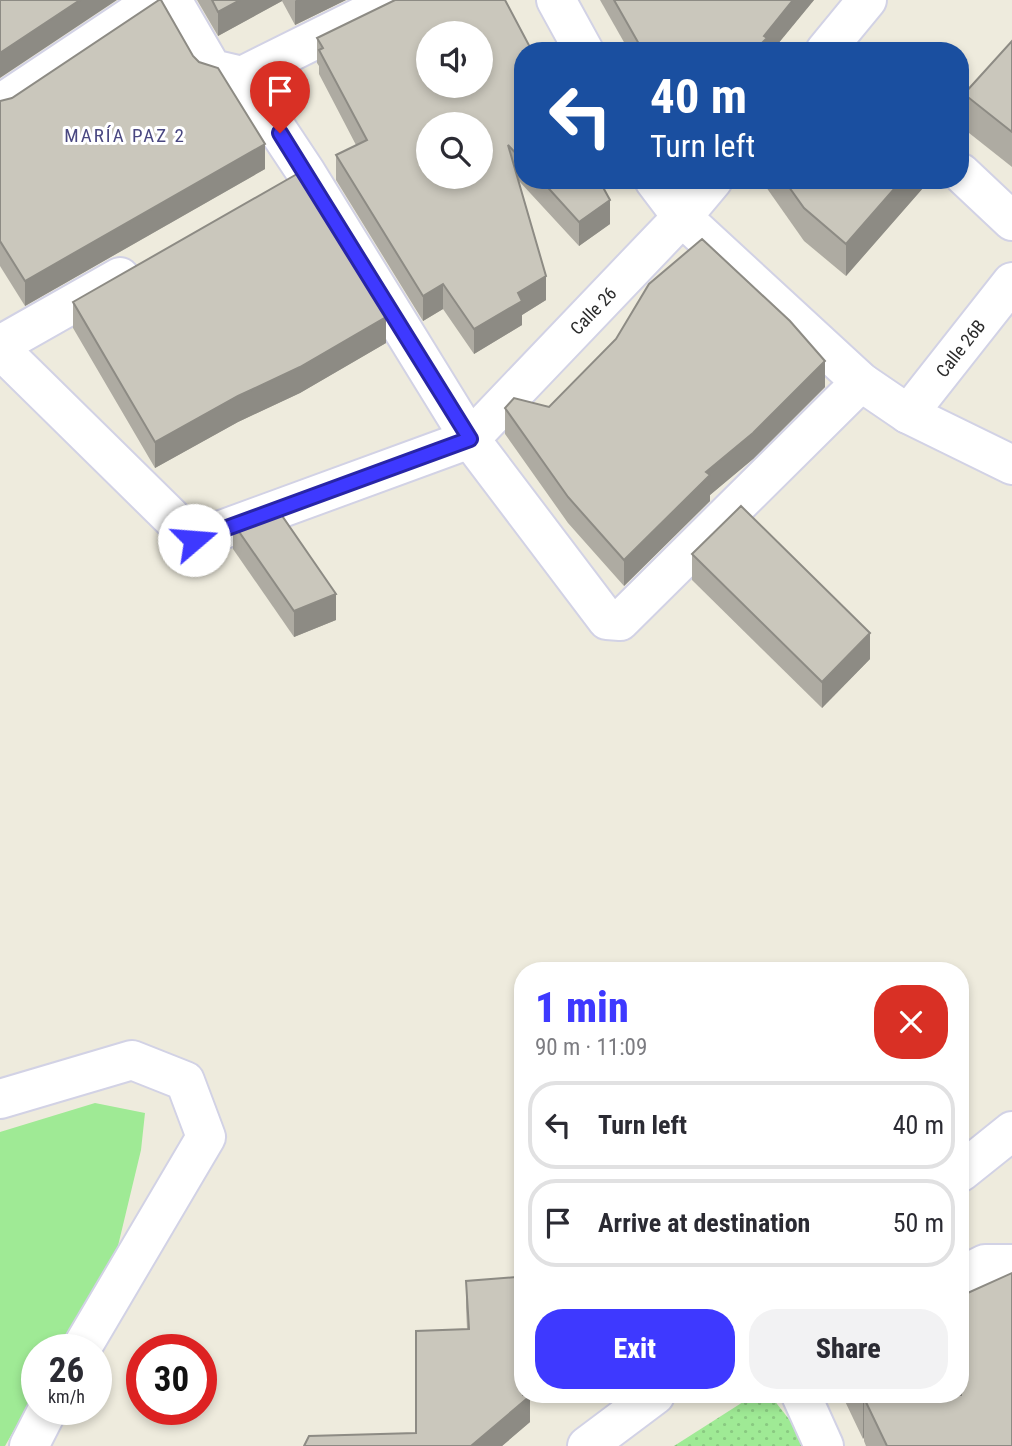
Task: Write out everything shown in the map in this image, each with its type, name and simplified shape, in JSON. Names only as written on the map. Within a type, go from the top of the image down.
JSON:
[{"type":"street","points":[[0,104],[156,0]]},
{"type":"street","points":[[172,0],[212,69],[242,76],[395,0]]},
{"type":"street","points":[[556,0],[579,42]]},
{"type":"street","points":[[833,42],[867,0]]},
{"type":"street","points":[[242,76],[305,171],[470,439],[607,620],[620,621],[861,382]]},
{"type":"street","points":[[270,191],[305,171]]},
{"type":"street","points":[[969,181],[1012,221]]},
{"type":"street","points":[[661,189],[682,217],[861,382],[908,414],[1012,465]]},
{"type":"street","name":"Calle 26","points":[[470,439],[682,217],[705,189]]},
{"type":"street","points":[[153,258],[0,347],[194,540],[470,439]]},
{"type":"street","name":"Calle 26B","points":[[908,414],[1012,282]]},
{"type":"street","points":[[0,1099],[132,1060],[185,1081],[206,1137],[90,1334]]},
{"type":"street","points":[[969,1166],[1012,1131]]},
{"type":"street","points":[[969,1272],[985,1264],[1012,1264]]},
{"type":"street","points":[[587,1446],[644,1403]]},
{"type":"street","points":[[805,1403],[824,1446]]},
{"type":"street","points":[[29,1446],[40,1425]]},
{"type":"green space","points":[[95,1103],[145,1113],[141,1150],[117,1250],[69,1334],[21,1334],[21,1418],[5,1446],[0,1446],[0,1132]]},
{"type":"green space","points":[[741,1403],[776,1403],[808,1446],[674,1446]]},
{"type":"building","points":[[0,0],[80,0],[0,53]]},
{"type":"building","points":[[159,0],[193,56],[199,62],[218,68],[265,144],[25,281],[0,241],[0,101],[12,98]]},
{"type":"building","points":[[212,0],[240,0],[218,12]]},
{"type":"building","points":[[395,0],[505,0],[527,42],[514,42],[514,151],[508,145],[514,166],[514,189],[521,189],[546,276],[518,293],[522,301],[474,329],[443,284],[423,296],[336,155],[367,140],[319,50],[323,48],[317,38]]},
{"type":"building","points":[[614,0],[793,0],[764,36],[767,38],[763,42],[638,42]]},
{"type":"building","points":[[1012,41],[1012,132],[969,98],[969,88]]},
{"type":"building","points":[[297,174],[386,317],[300,367],[238,396],[155,442],[73,302]]},
{"type":"building","points":[[549,189],[604,189],[610,200],[579,222]]},
{"type":"building","points":[[790,189],[894,189],[846,244],[804,208]]},
{"type":"building","points":[[702,239],[790,321],[825,361],[753,433],[706,472],[710,475],[624,560],[568,497],[505,408],[514,398],[549,407],[616,339],[649,284]]},
{"type":"building","points":[[741,506],[870,633],[822,682],[692,554]]},
{"type":"building","points":[[276,507],[336,594],[294,611],[233,523]]},
{"type":"building","points":[[1012,1273],[1012,1446],[887,1446],[866,1403],[969,1403],[969,1292]]},
{"type":"building","points":[[514,1277],[514,1403],[522,1403],[471,1446],[304,1446],[309,1436],[416,1433],[416,1331],[469,1329],[466,1281]]},
{"type":"district","name":"MARÍA PAZ 2","points":[[125,135]]},
{"type":"route","points":[[194,540],[470,439],[280,133]]}]
